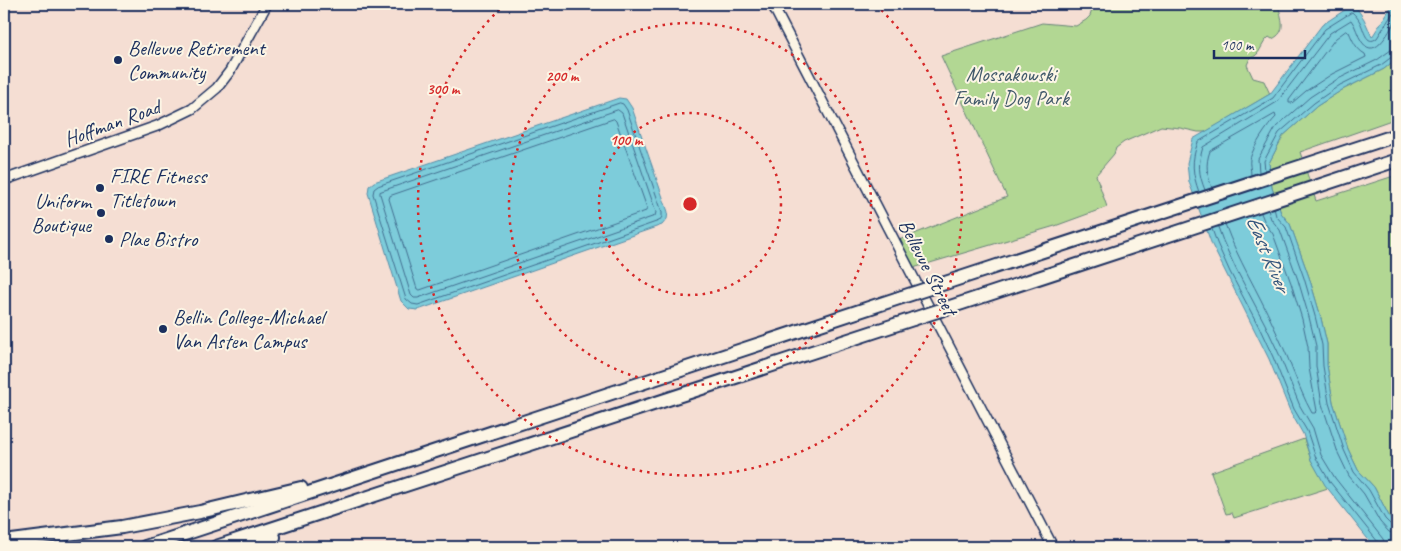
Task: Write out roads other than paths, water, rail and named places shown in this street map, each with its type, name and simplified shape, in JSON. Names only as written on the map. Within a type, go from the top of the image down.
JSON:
[{"type":"highway","points":[[145,547],[1397,135]]},
{"type":"highway","points":[[216,547],[1397,160]]},
{"type":"highway","points":[[4,542],[122,527],[200,512],[329,481],[350,479]]},
{"type":"highway","points":[[246,547],[397,494],[407,485]]},
{"type":"street","name":"Hoffman Road","points":[[4,180],[158,126],[192,109],[217,88],[230,71],[267,4]]},
{"type":"street","name":"Bellevue Street","points":[[772,4],[1053,547]]},
{"type":"water","name":"East River","points":[[1354,4],[1364,19],[1372,37],[1393,4],[1397,4],[1397,58],[1384,69],[1342,90],[1317,106],[1283,136],[1269,163],[1272,188],[1281,213],[1290,224],[1320,314],[1327,344],[1327,365],[1333,402],[1348,449],[1358,470],[1374,487],[1389,516],[1397,525],[1397,547],[1376,547],[1371,543],[1325,485],[1311,460],[1303,434],[1290,411],[1269,359],[1212,245],[1189,182],[1187,163],[1193,139],[1270,94],[1322,25]]},
{"type":"water","points":[[619,98],[626,99],[632,108],[668,212],[667,219],[662,225],[418,310],[409,309],[401,301],[368,193],[369,186],[374,182]]},
{"type":"place","name":"Bellevue Retirement Community","points":[[118,60]]},
{"type":"place","name":"FIRE Fitness Titletown","points":[[100,188]]},
{"type":"place","name":"Uniform Boutique","points":[[101,213]]},
{"type":"place","name":"Plae Bistro","points":[[109,239]]},
{"type":"place","name":"Bellin College-Michael Van Asten Campus","points":[[163,329]]},
{"type":"park label","name":"Mossakowski Family Dog Park","points":[[1011,86]]}]
